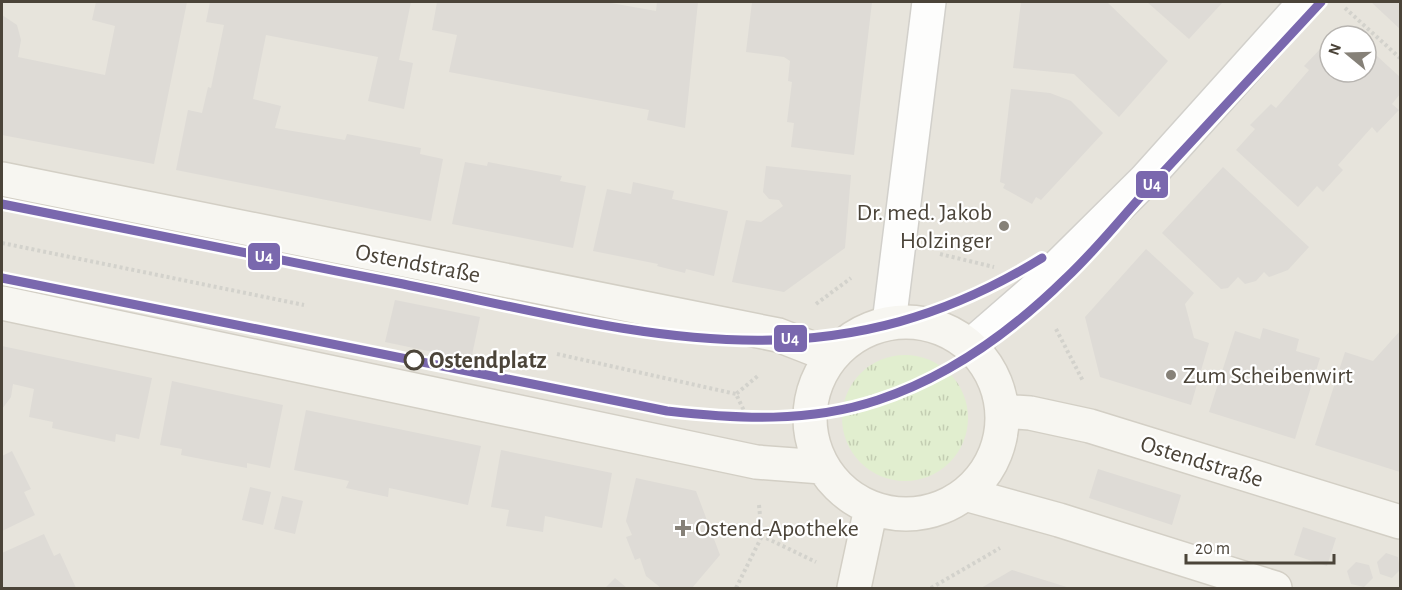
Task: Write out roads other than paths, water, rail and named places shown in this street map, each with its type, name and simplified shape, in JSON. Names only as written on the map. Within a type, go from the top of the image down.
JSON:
[{"type":"street","points":[[890,323],[930,2]]},
{"type":"street","points":[[971,345],[1033,291],[1145,180],[1305,2]]},
{"type":"street","name":"Ostendstraße","points":[[2,179],[778,335],[832,356]]},
{"type":"street","points":[[2,303],[756,462],[822,467]]},
{"type":"street","points":[[890,323],[926,324],[952,333],[971,345],[995,381],[1002,411],[1001,434],[995,454],[983,476],[965,494],[946,506],[923,513],[897,515],[871,508],[836,485],[822,467],[812,443],[809,415],[816,382],[832,356],[856,336],[890,323]]},
{"type":"street","name":"Ostendstraße","points":[[1002,411],[1030,413],[1090,426],[1401,522]]},
{"type":"street","points":[[965,494],[1059,520],[1275,588]]},
{"type":"street","points":[[854,588],[871,508]]},
{"type":"place","name":"Dr. med. Jakob Holzinger","points":[[1004,226]]},
{"type":"place","name":"Ostendplatz","points":[[414,360]]},
{"type":"place","name":"Zum Scheibenwirt","points":[[1171,375]]},
{"type":"place","name":"Ostend-Apotheke","points":[[683,528]]}]
